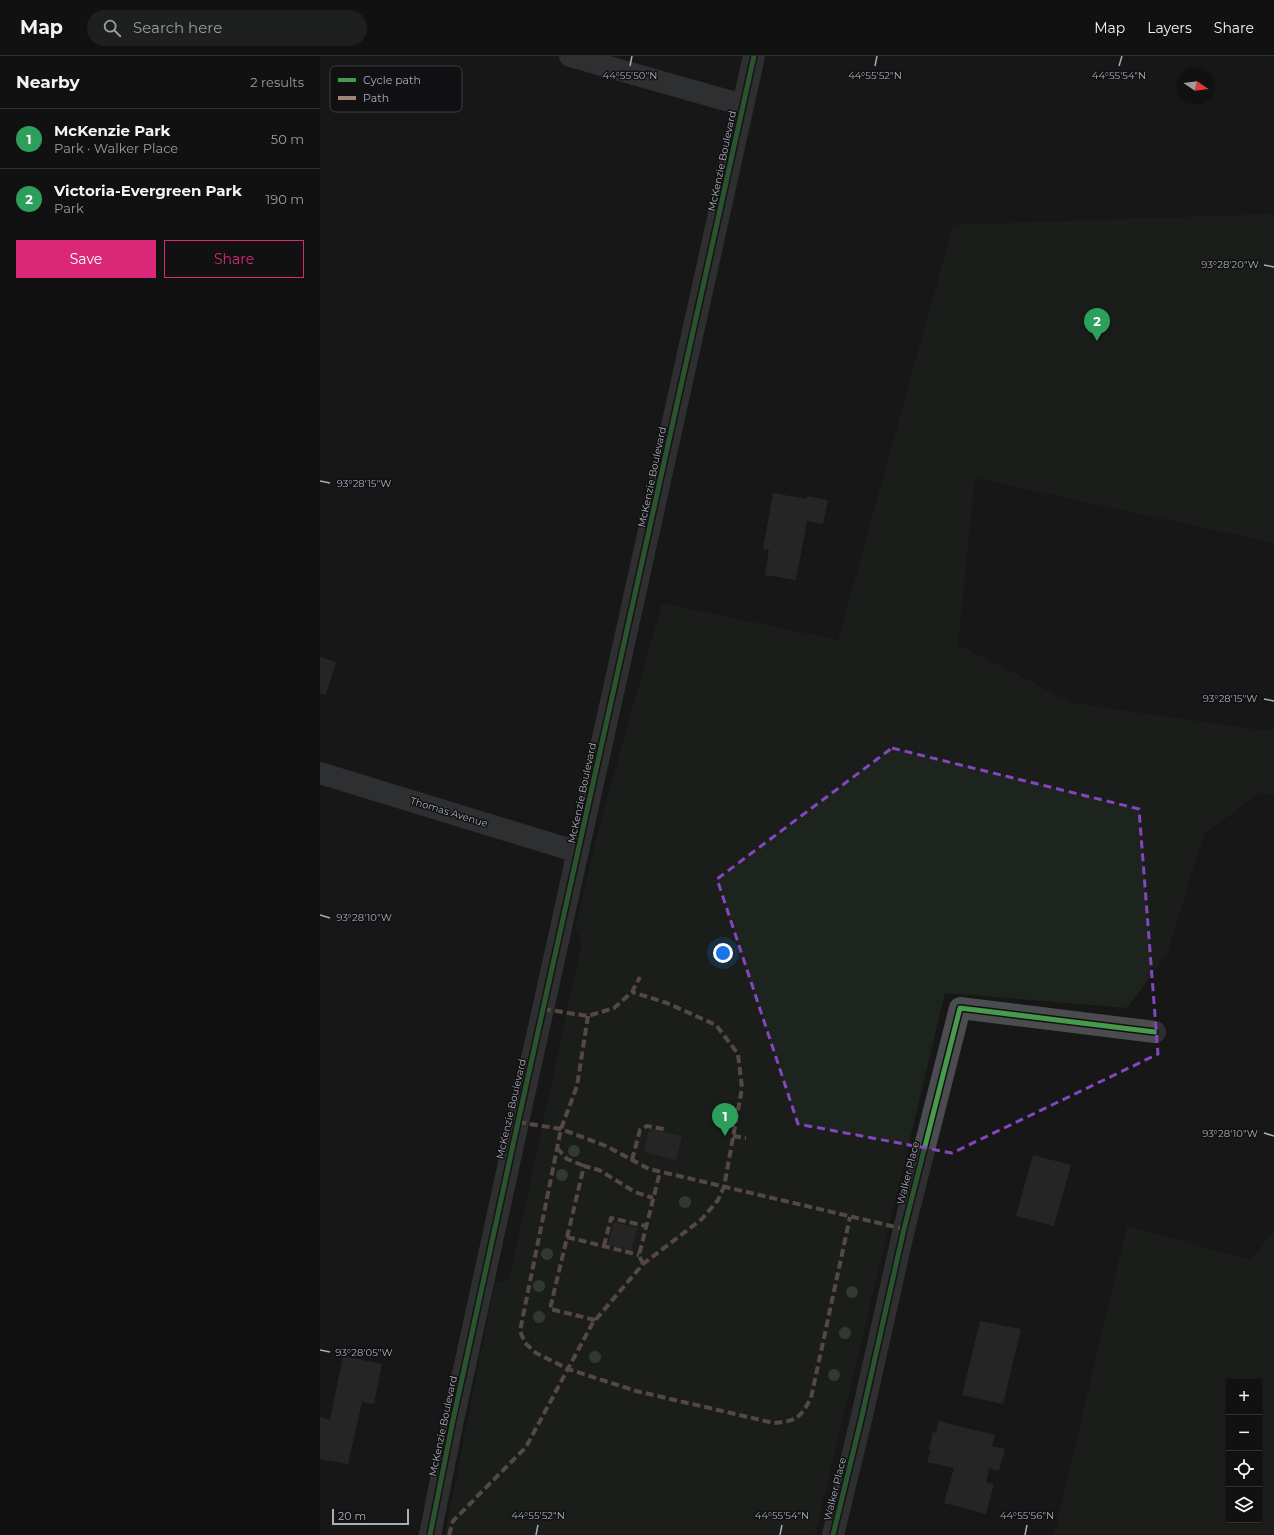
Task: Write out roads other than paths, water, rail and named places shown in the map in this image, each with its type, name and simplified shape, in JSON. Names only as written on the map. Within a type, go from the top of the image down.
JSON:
[{"type":"street","points":[[570,56],[743,105]]},
{"type":"street","name":"McKenzie Boulevard","points":[[430,1535],[485,1274],[754,56]]},
{"type":"street","name":"Thomas Avenue","points":[[320,773],[578,852]]},
{"type":"street","name":"Walker Place","points":[[833,1535],[861,1420],[904,1229],[960,1008],[1155,1032]]},
{"type":"place","name":"Victoria-Evergreen Park","points":[[1097,341]]},
{"type":"place","name":"McKenzie Park","points":[[725,1136]]}]
